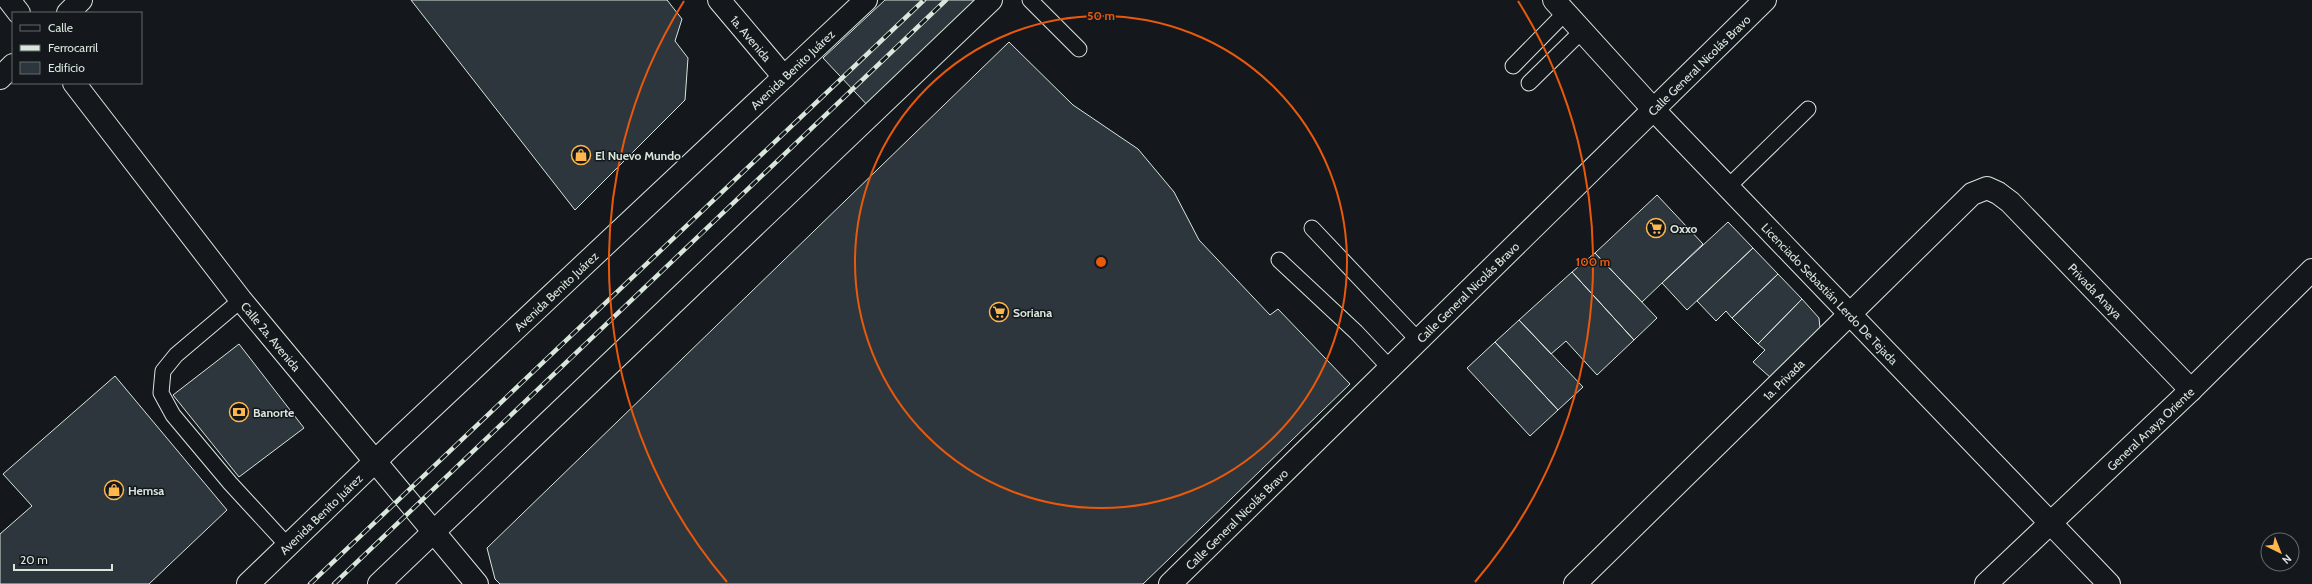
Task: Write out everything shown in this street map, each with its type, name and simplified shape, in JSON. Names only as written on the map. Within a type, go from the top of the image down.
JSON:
[{"type":"street","points":[[9,0],[18,12]]},
{"type":"street","points":[[69,12],[81,0]]},
{"type":"street","name":"1a. Avenida","points":[[719,0],[784,77]]},
{"type":"street","name":"Avenida Benito Juárez","points":[[248,584],[866,0]]},
{"type":"street","points":[[379,584],[991,0]]},
{"type":"street","name":"Calle General Nicolás Bravo","points":[[1170,584],[1765,0]]},
{"type":"street","name":"Licenciado Sebastián Lerdo De Tejada","points":[[1559,6],[1653,109],[2050,525],[2109,584]]},
{"type":"street","points":[[0,78],[12,66]]},
{"type":"street","name":"Calle 2a. Avenida","points":[[75,84],[241,300],[377,461],[477,584]]},
{"type":"street","name":"1a. Privada","points":[[1575,584],[1851,315],[1972,194],[1987,188],[1998,193]]},
{"type":"street","name":"Privada Anaya","points":[[1998,193],[2010,202],[2191,390]]},
{"type":"street","name":"General Anaya Oriente","points":[[1986,584],[2191,390],[2312,270]]},
{"type":"lane","points":[[1030,0],[1079,49]]},
{"type":"lane","points":[[1513,66],[1559,6]]},
{"type":"lane","points":[[1529,83],[1582,31]]},
{"type":"lane","points":[[1728,187],[1808,109]]},
{"type":"lane","points":[[1312,228],[1418,340]]},
{"type":"lane","points":[[1279,260],[1356,332],[1390,368]]},
{"type":"lane","points":[[241,300],[176,355],[162,371],[161,393],[173,414],[230,483],[288,546]]},
{"type":"building","name":"El Nuevo Mundo","points":[[411,0],[667,0],[682,19],[675,41],[688,58],[685,100],[575,210]]},
{"type":"building","points":[[885,0],[986,0],[871,109],[823,58]]},
{"type":"building","name":"Soriana","points":[[1009,42],[1073,105],[1138,149],[1174,192],[1199,240],[1270,315],[1278,309],[1350,384],[1143,584],[500,584],[495,579],[487,548]]},
{"type":"building","points":[[1657,195],[1703,244],[1642,302],[1595,253]]},
{"type":"building","points":[[1728,222],[1753,248],[1687,310],[1662,283]]},
{"type":"building","points":[[1753,248],[1778,274],[1732,318],[1726,311],[1716,321],[1697,301]]},
{"type":"building","points":[[1595,253],[1657,318],[1634,340],[1572,272]]},
{"type":"building","points":[[1572,272],[1634,340],[1597,375],[1566,341],[1551,354],[1519,320]]},
{"type":"building","points":[[1778,274],[1802,299],[1758,344],[1732,318]]},
{"type":"building","points":[[1802,299],[1819,318],[1820,328],[1771,378],[1753,362],[1765,350],[1758,344]]},
{"type":"building","points":[[1519,320],[1583,387],[1558,410],[1495,342]]},
{"type":"building","points":[[1495,342],[1558,410],[1530,436],[1467,368]]},
{"type":"building","name":"Banorte","points":[[239,344],[304,428],[239,477],[173,395]]},
{"type":"building","name":"Hemsa","points":[[115,376],[227,510],[149,584],[0,584],[0,534],[32,506],[3,474]]},
{"type":"railway","points":[[310,584],[924,0]]},
{"type":"railway","points":[[334,584],[946,0]]},
{"type":"place","name":"El Nuevo Mundo","points":[[581,155]]},
{"type":"place","name":"Oxxo","points":[[1656,228]]},
{"type":"place","name":"Soriana","points":[[999,312]]},
{"type":"place","name":"Banorte","points":[[239,412]]},
{"type":"place","name":"Hemsa","points":[[114,490]]}]
